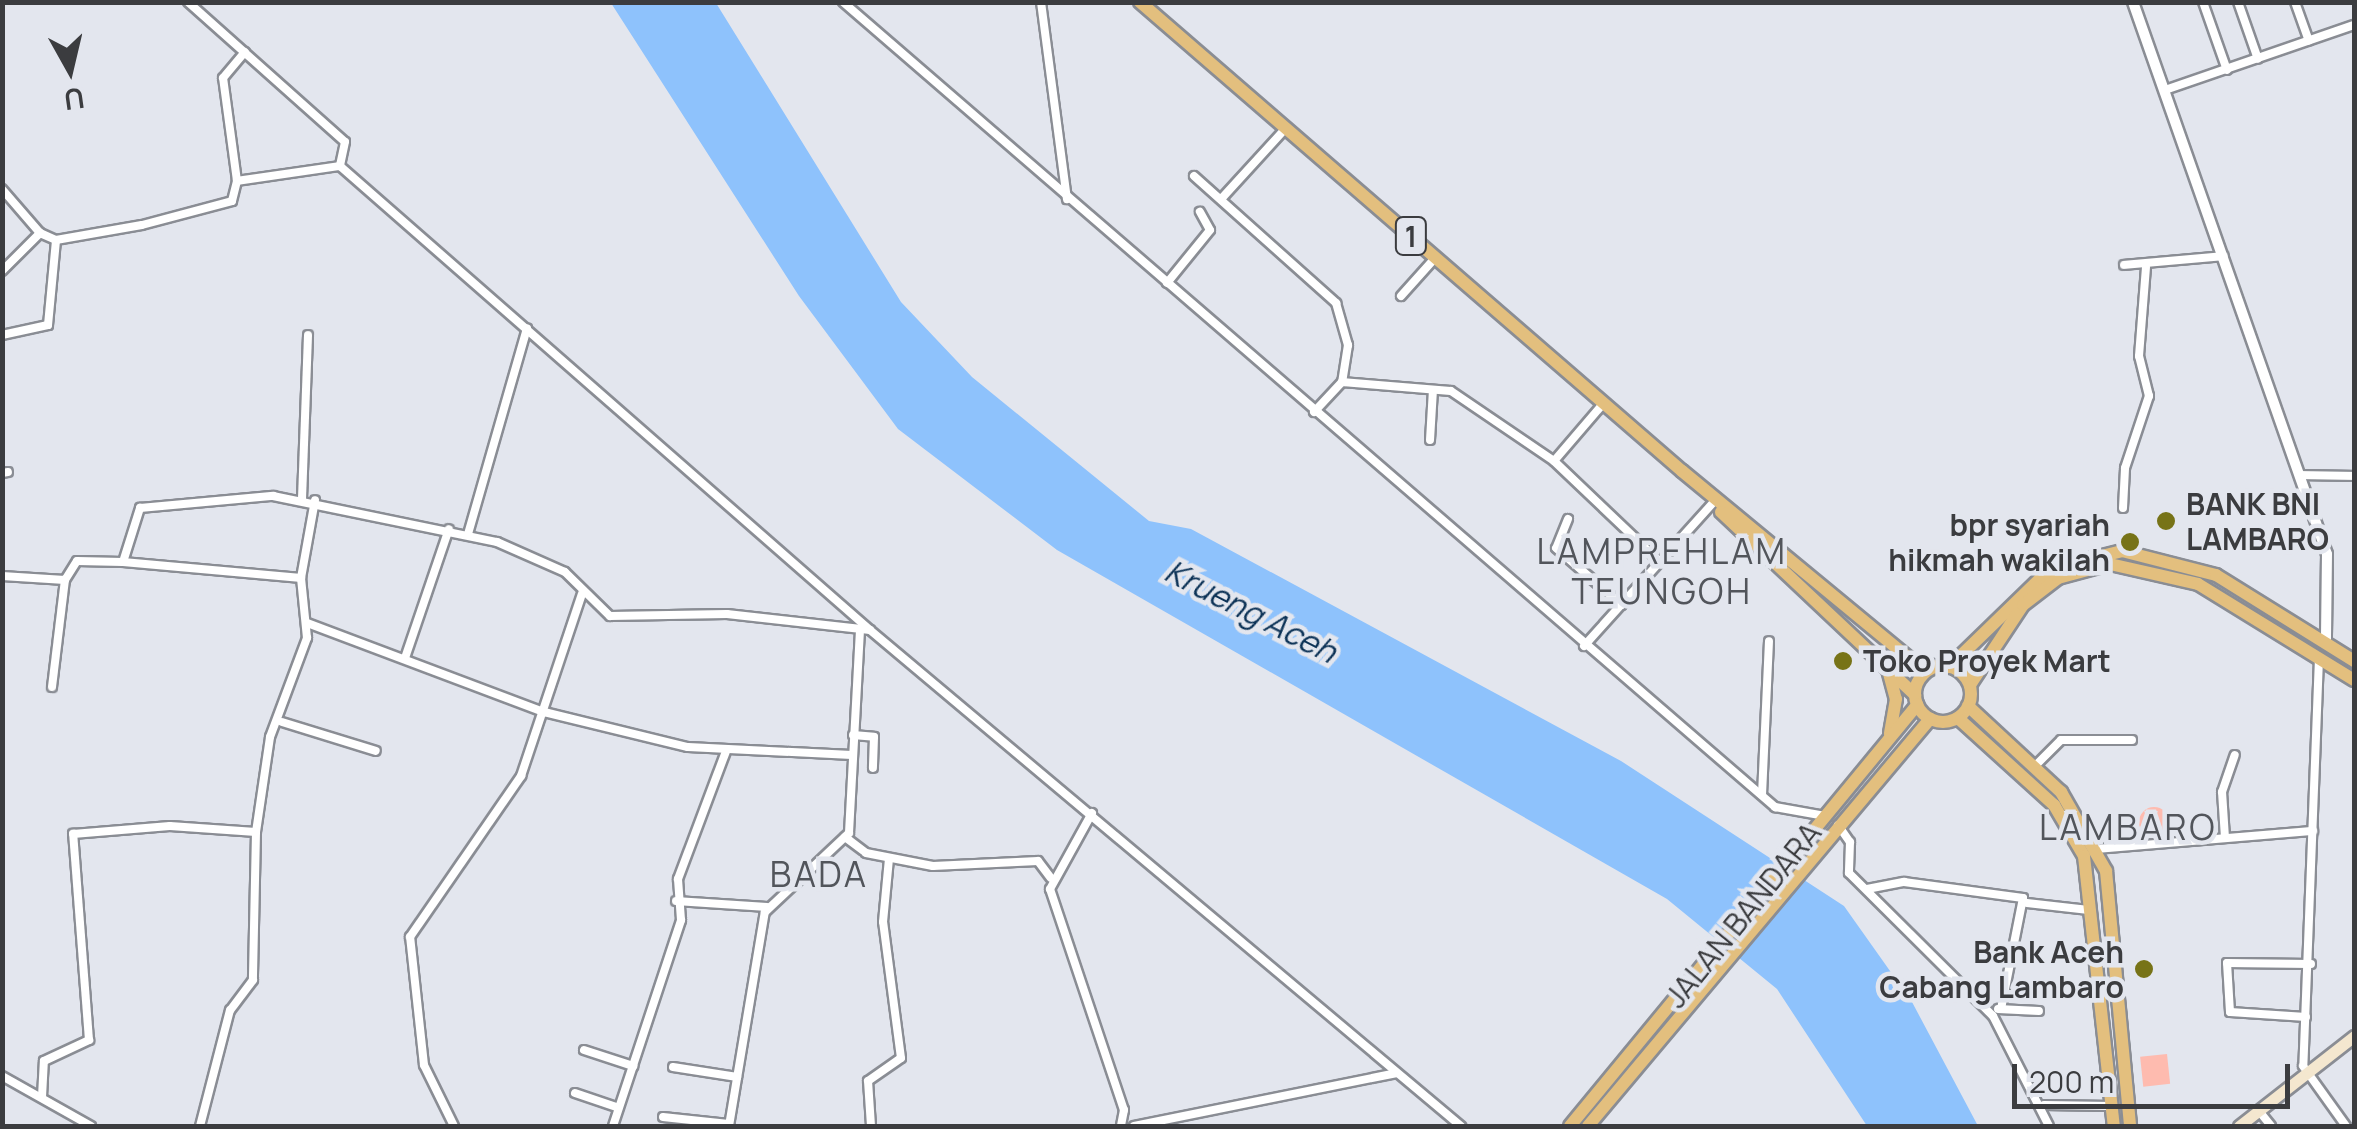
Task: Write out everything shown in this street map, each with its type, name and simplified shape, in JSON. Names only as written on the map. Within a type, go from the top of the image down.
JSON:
[{"type":"highway","name":"1","points":[[1140,2],[1682,472],[1910,659],[1942,667],[1970,685]]},
{"type":"highway","name":"1","points":[[1682,472],[1712,504],[1878,651],[1930,719]]},
{"type":"highway","points":[[1916,700],[1942,667],[2020,591],[2064,562],[2102,552],[2197,566],[2354,662]]},
{"type":"highway","points":[[1958,718],[1968,706],[1970,685],[2012,615],[2046,585],[2110,564],[2198,584],[2354,680]]},
{"type":"highway","points":[[1878,651],[1896,699],[1886,745]]},
{"type":"highway","name":"JALAN BANDARA","points":[[1570,1126],[1886,745],[1916,700]]},
{"type":"highway","points":[[1968,706],[2034,767],[2097,849],[2110,892],[2130,1126]]},
{"type":"highway","points":[[1930,719],[1958,718],[2054,805],[2084,856],[2094,910],[2114,1126]]},
{"type":"highway","name":"JALAN BANDARA","points":[[1588,1126],[1930,719]]},
{"type":"main road","points":[[2239,1126],[2354,1036]]},
{"type":"street","points":[[188,2],[344,142],[340,166]]},
{"type":"street","points":[[1040,2],[1068,199]]},
{"type":"street","points":[[2133,2],[2301,475],[2332,578],[2326,642]]},
{"type":"street","points":[[2203,2],[2227,70]]},
{"type":"street","points":[[2238,2],[2258,59]]},
{"type":"street","points":[[2295,2],[2309,41]]},
{"type":"street","points":[[846,4],[1584,646],[1762,795],[1786,813],[1824,816]]},
{"type":"street","points":[[2165,90],[2354,25]]},
{"type":"street","points":[[2,190],[40,233],[56,240],[222,205],[235,197],[237,182],[223,78],[245,52]]},
{"type":"street","points":[[1222,198],[1286,128]]},
{"type":"street","points":[[237,182],[340,166],[865,632],[1092,813],[1460,1126]]},
{"type":"street","points":[[1194,176],[1336,302],[1348,345],[1342,382],[1314,412]]},
{"type":"street","points":[[1167,283],[1210,230],[1200,212]]},
{"type":"street","points":[[2,271],[40,233]]},
{"type":"street","points":[[2,334],[48,325],[56,240]]},
{"type":"street","points":[[2124,264],[2146,267],[2224,256]]},
{"type":"street","points":[[1401,296],[1436,257]]},
{"type":"street","points":[[2124,508],[2125,468],[2149,396],[2138,340],[2146,267]]},
{"type":"street","points":[[468,534],[527,328]]},
{"type":"street","points":[[302,499],[308,336]]},
{"type":"street","points":[[1342,382],[1466,394],[1554,462],[1660,562]]},
{"type":"street","points":[[1430,440],[1433,390]]},
{"type":"street","points":[[1554,462],[1602,404]]},
{"type":"street","points":[[2301,475],[2354,476]]},
{"type":"street","points":[[123,562],[140,508],[315,500],[468,534],[566,572],[582,594],[610,616],[726,614],[865,632]]},
{"type":"street","points":[[200,1126],[230,1010],[253,980],[256,832],[270,738],[282,722],[307,622],[301,578],[315,500]]},
{"type":"street","points":[[1584,646],[1712,504]]},
{"type":"street","points":[[1568,519],[1556,548],[1622,605]]},
{"type":"street","points":[[405,658],[449,530]]},
{"type":"street","points":[[52,687],[65,580],[77,560],[301,578]]},
{"type":"street","points":[[2,576],[65,580]]},
{"type":"street","points":[[454,1126],[424,1066],[410,937],[512,790],[544,712],[582,594]]},
{"type":"street","points":[[307,622],[544,712],[726,751],[852,755]]},
{"type":"street","points":[[663,1117],[729,1125],[767,907],[845,838],[865,632]]},
{"type":"street","points":[[1762,795],[1769,641]]},
{"type":"street","points":[[2319,658],[2306,1074],[2346,1126]]},
{"type":"street","points":[[282,722],[376,751]]},
{"type":"street","points":[[853,735],[874,737],[874,768]]},
{"type":"street","points":[[2034,767],[2061,740],[2132,740]]},
{"type":"street","points":[[613,1126],[682,920],[676,901],[726,751]]},
{"type":"street","points":[[2225,838],[2223,782],[2236,754]]},
{"type":"street","points":[[1051,882],[1092,813]]},
{"type":"street","points":[[1838,825],[1850,842],[1849,873],[1993,1016],[2044,1105],[2049,1126]]},
{"type":"street","points":[[42,1096],[44,1061],[89,1040],[73,834],[170,826],[256,832]]},
{"type":"street","points":[[2097,849],[2313,830]]},
{"type":"street","points":[[845,838],[889,858],[970,869],[1038,860],[1051,882],[1056,918],[1124,1110],[1121,1126]]},
{"type":"street","points":[[871,1126],[868,1080],[901,1058],[884,922],[889,858]]},
{"type":"street","points":[[1867,889],[1937,884],[2027,903],[2094,910]]},
{"type":"street","points":[[676,901],[767,907]]},
{"type":"street","points":[[1993,1016],[2001,1009],[2027,903]]},
{"type":"street","points":[[2306,1017],[2230,1012],[2227,963],[2311,964]]},
{"type":"street","points":[[2001,1009],[2039,1010]]},
{"type":"street","points":[[584,1050],[633,1066]]},
{"type":"street","points":[[673,1067],[737,1078]]},
{"type":"street","points":[[1134,1126],[1396,1072]]},
{"type":"street","points":[[2,1076],[91,1126]]},
{"type":"street","points":[[575,1094],[619,1108]]},
{"type":"street","points":[[2044,1105],[2112,1106]]},
{"type":"street","points":[[2259,1111],[2271,1126]]},
{"type":"water","name":"Krueng Aceh","points":[[611,3],[716,3],[901,302],[972,377],[1149,521],[1191,529],[1621,761],[1844,906],[1912,1002],[1978,1126],[1867,1126],[1777,989],[1667,899],[1057,550],[898,429],[799,296]]},
{"type":"building","points":[[2154,807],[2168,816],[2169,822],[2160,836],[2154,837],[2140,828],[2139,822],[2148,808]]},
{"type":"building","points":[[2167,1054],[2170,1084],[2143,1087],[2140,1057]]},
{"type":"place","name":"BANK BNI LAMBARO","points":[[2166,521]]},
{"type":"place","name":"bpr syariah hikmah wakilah","points":[[2130,542]]},
{"type":"place","name":"Toko Proyek Mart","points":[[1843,661]]},
{"type":"place","name":"Bank Aceh Cabang Lambaro","points":[[2144,969]]},
{"type":"district","name":"LAMPREHLAM TEUNGOH","points":[[1662,571]]},
{"type":"district","name":"LAMBARO","points":[[2128,827]]},
{"type":"district","name":"BADA","points":[[819,874]]}]
